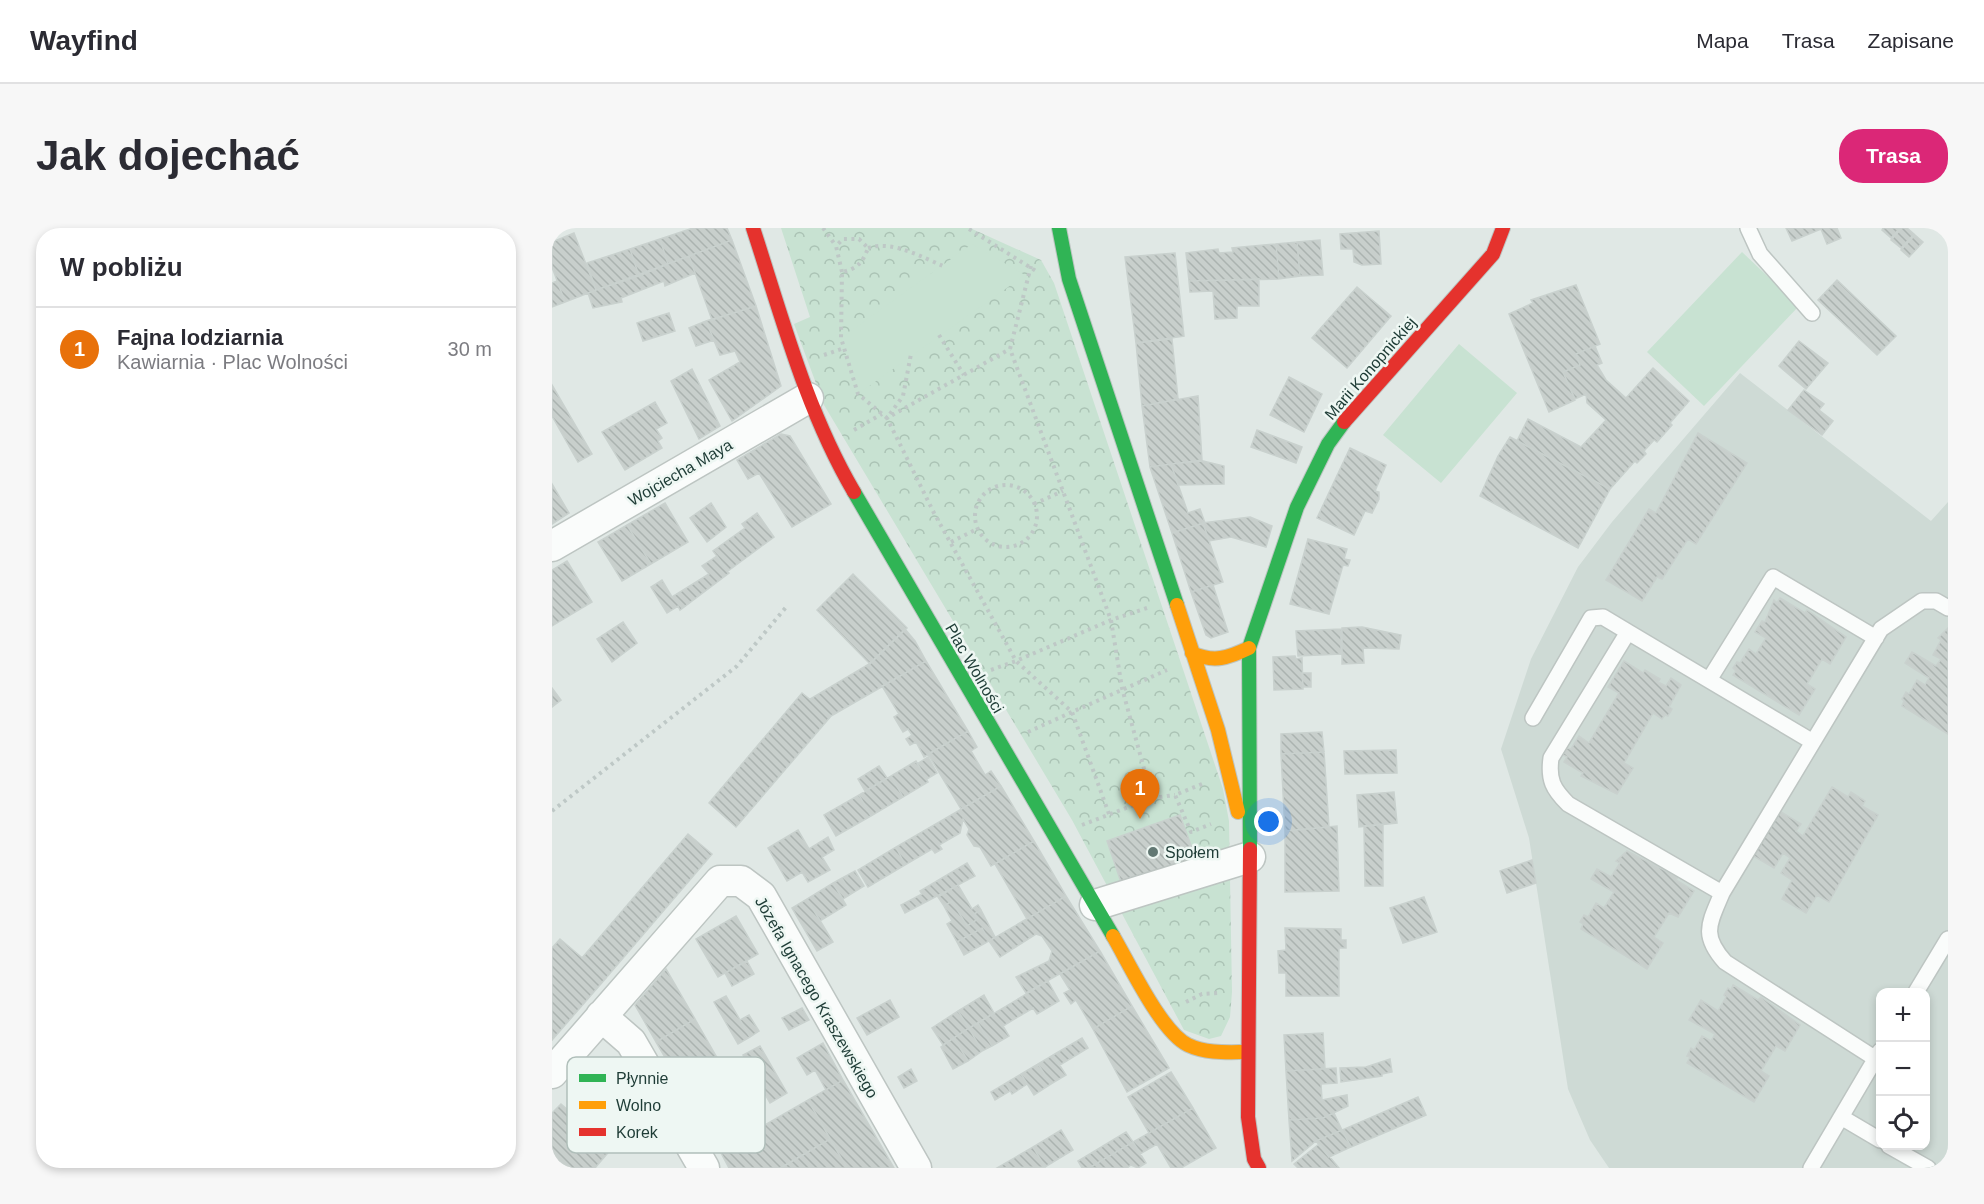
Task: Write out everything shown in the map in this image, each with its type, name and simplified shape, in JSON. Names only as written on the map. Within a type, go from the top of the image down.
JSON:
[{"type":"street","name":"Plac Wolności","points":[[753,228],[808,398],[840,469],[1164,1023],[1179,1042],[1196,1049],[1248,1052]]},
{"type":"street","points":[[1059,228],[1069,279],[1218,730],[1250,857]]},
{"type":"street","name":"Marii Konopnickiej","points":[[1249,648],[1297,507],[1328,444],[1352,411],[1493,254],[1503,228]]},
{"type":"street","name":"Wojciecha Maya","points":[[552,546],[808,398]]},
{"type":"street","points":[[1192,653],[1208,661],[1226,659],[1249,648],[1248,1117],[1250,1165]]},
{"type":"street","points":[[1095,905],[1250,857]]},
{"type":"street","name":"Józefa Ignacego Kraszewskiego","points":[[552,1073],[720,881],[741,880],[761,896],[916,1168]]},
{"type":"street","points":[[601,1016],[631,1042],[640,1057]]},
{"type":"street","points":[[695,1153],[704,1168]]},
{"type":"lane","points":[[1748,228],[1760,254],[1812,313]]},
{"type":"lane","points":[[1709,680],[1773,577],[1876,638]]},
{"type":"lane","points":[[1876,1054],[1725,962],[1711,946],[1709,924],[1722,893],[1881,629],[1922,601],[1936,601],[1948,608]]},
{"type":"lane","points":[[1533,718],[1591,618],[1603,617],[1813,742]]},
{"type":"lane","points":[[1628,633],[1551,758],[1549,774],[1554,790],[1568,804],[1722,893]]},
{"type":"lane","points":[[1919,988],[1948,939]]},
{"type":"lane","points":[[1810,1168],[1876,1058]]},
{"type":"lane","points":[[1841,1117],[1876,1137]]},
{"type":"lane","points":[[1896,1150],[1928,1168]]},
{"type":"path","points":[[823,228],[836,246],[842,272],[841,338],[858,394],[886,418],[1016,661],[1072,712],[1109,814]]},
{"type":"path","points":[[969,229],[1032,266],[1010,349],[1111,620],[1122,688],[1152,798]]},
{"type":"path","points":[[836,246],[843,239],[858,239],[868,248]]},
{"type":"path","points":[[842,272],[855,269],[864,258],[868,248],[877,245],[909,251],[944,266]]},
{"type":"path","points":[[939,335],[964,375]]},
{"type":"path","points":[[818,357],[844,348]]},
{"type":"path","points":[[886,418],[1010,349]]},
{"type":"path","points":[[886,418],[903,396],[911,354]]},
{"type":"path","points":[[847,435],[882,414]]},
{"type":"path","points":[[1013,486],[1022,489],[1034,504],[1037,515],[1030,535],[1013,546],[992,544],[977,529],[975,509],[985,492],[994,488],[1013,486]]},
{"type":"path","points":[[1034,504],[1063,491]]},
{"type":"path","points":[[951,542],[977,529]]},
{"type":"path","points":[[552,811],[737,666],[787,606]]},
{"type":"path","points":[[982,673],[1151,606]]},
{"type":"path","points":[[1019,736],[1122,688],[1173,668]]},
{"type":"path","points":[[1073,828],[1152,798],[1175,795],[1206,782]]},
{"type":"path","points":[[1175,795],[1191,832],[1216,823]]},
{"type":"shaded area","points":[[1740,373],[1931,521],[1948,502],[1948,1168],[1609,1168],[1590,1140],[1568,1089],[1529,838],[1501,749],[1531,659],[1578,567],[1612,522]]},
{"type":"green space","points":[[781,228],[970,228],[1041,260],[1054,283],[1223,789],[1229,821],[1232,992],[1230,1017],[1221,1036],[1209,1039],[1184,1030],[1072,820],[824,405],[794,324],[810,317]]},
{"type":"green space","points":[[972,244],[1025,275],[858,394],[841,338]]},
{"type":"green space","points":[[1742,252],[1799,306],[1704,406],[1647,352]]},
{"type":"green space","points":[[1459,344],[1517,393],[1441,483],[1383,435]]},
{"type":"building","points":[[693,228],[727,228],[732,240],[668,264],[660,239]]},
{"type":"building","points":[[1786,228],[1837,228],[1841,238],[1827,244],[1821,229],[1792,241]]},
{"type":"building","points":[[1883,228],[1900,228],[1891,238],[1882,230]]},
{"type":"building","points":[[1902,228],[1907,228],[1914,234],[1901,248],[1891,240]]},
{"type":"building","points":[[1379,231],[1381,264],[1362,265],[1354,262],[1353,249],[1341,249],[1340,234]]},
{"type":"building","points":[[574,233],[596,290],[565,302],[552,267],[552,242]]},
{"type":"building","points":[[1915,235],[1923,242],[1909,257],[1901,250]]},
{"type":"building","points":[[660,239],[668,264],[639,276],[630,249]]},
{"type":"building","points":[[732,240],[756,306],[712,320],[689,256]]},
{"type":"building","points":[[1320,240],[1323,275],[1300,276],[1297,242]]},
{"type":"building","points":[[1297,242],[1300,276],[1279,279],[1276,244]]},
{"type":"building","points":[[1276,244],[1279,279],[1189,281],[1186,253],[1218,249],[1219,253],[1233,252],[1232,248]]},
{"type":"building","points":[[630,249],[639,276],[596,290],[587,263]]},
{"type":"building","points":[[1175,253],[1184,336],[1136,343],[1125,257]]},
{"type":"building","points":[[689,256],[695,273],[665,286],[664,281],[621,298],[622,302],[593,308],[588,293]]},
{"type":"building","points":[[1259,279],[1259,306],[1237,306],[1237,318],[1215,319],[1213,291],[1190,292],[1189,281]]},
{"type":"building","points":[[1837,280],[1896,336],[1877,355],[1818,300]]},
{"type":"building","points":[[557,281],[565,302],[552,307],[552,283]]},
{"type":"building","points":[[1576,285],[1600,344],[1576,354],[1580,365],[1563,372],[1575,400],[1549,412],[1509,314],[1533,303],[1531,300]]},
{"type":"building","points":[[1357,287],[1391,316],[1347,368],[1312,338]]},
{"type":"building","points":[[756,306],[781,386],[732,421],[709,380],[740,362],[735,351],[720,355],[706,321]]},
{"type":"building","points":[[669,313],[675,331],[643,341],[637,323]]},
{"type":"building","points":[[706,321],[714,340],[696,346],[689,328]]},
{"type":"building","points":[[1172,339],[1178,399],[1142,406],[1136,343]]},
{"type":"building","points":[[1799,341],[1828,363],[1806,389],[1779,366]]},
{"type":"building","points":[[1595,346],[1602,363],[1597,365],[1606,380],[1626,398],[1653,368],[1689,401],[1657,442],[1654,440],[1644,451],[1646,454],[1637,463],[1635,461],[1610,489],[1517,441],[1528,419],[1581,447],[1606,420],[1587,403],[1586,394],[1575,399],[1563,372],[1580,365],[1576,354]]},
{"type":"building","points":[[692,369],[720,426],[699,439],[671,381]]},
{"type":"building","points":[[1289,377],[1322,394],[1304,432],[1270,415]]},
{"type":"building","points":[[552,385],[592,454],[578,462],[552,416]]},
{"type":"building","points":[[1804,390],[1824,404],[1819,410],[1833,421],[1822,435],[1788,410]]},
{"type":"building","points":[[1198,396],[1202,460],[1150,467],[1142,406]]},
{"type":"building","points":[[655,402],[667,423],[656,429],[662,438],[658,441],[662,448],[625,470],[602,432]]},
{"type":"building","points":[[1257,430],[1302,447],[1296,463],[1251,447]]},
{"type":"building","points":[[1698,433],[1747,463],[1696,544],[1688,539],[1662,579],[1657,577],[1642,601],[1606,580],[1649,509],[1656,513]]},
{"type":"building","points":[[781,434],[790,436],[831,504],[792,527],[759,473],[748,479],[737,460]]},
{"type":"building","points":[[1510,437],[1610,489],[1578,548],[1480,496],[1498,456]]},
{"type":"building","points":[[1350,448],[1386,465],[1375,491],[1379,492],[1379,499],[1372,513],[1365,511],[1354,535],[1317,518]]},
{"type":"building","points":[[1203,461],[1224,466],[1224,484],[1178,485],[1171,464]]},
{"type":"building","points":[[1171,464],[1188,513],[1200,509],[1205,523],[1172,533],[1150,467]]},
{"type":"building","points":[[552,484],[569,513],[552,524]]},
{"type":"building","points":[[665,503],[688,542],[651,564],[627,525]]},
{"type":"building","points":[[711,503],[726,527],[707,542],[690,518]]},
{"type":"building","points":[[757,513],[774,537],[728,571],[713,551],[745,528],[742,524]]},
{"type":"building","points":[[1250,517],[1272,526],[1266,547],[1231,537],[1209,541],[1203,523]]},
{"type":"building","points":[[1203,523],[1223,582],[1191,592],[1172,533]]},
{"type":"building","points":[[627,525],[651,564],[622,581],[598,542]]},
{"type":"building","points":[[1308,539],[1347,549],[1344,559],[1350,560],[1348,566],[1343,565],[1329,614],[1290,604]]},
{"type":"building","points":[[717,556],[729,573],[680,610],[678,606],[667,613],[651,587],[662,580],[672,597],[709,574],[702,566]]},
{"type":"building","points":[[567,561],[592,602],[552,626],[552,570]]},
{"type":"building","points":[[853,574],[907,628],[870,664],[817,610]]},
{"type":"building","points":[[1213,585],[1228,632],[1211,638],[1206,635],[1191,592]]},
{"type":"building","points":[[1780,598],[1805,613],[1807,610],[1846,637],[1830,664],[1822,659],[1807,684],[1815,689],[1799,715],[1733,675],[1736,671],[1733,668],[1737,662],[1740,663],[1749,649],[1756,654],[1766,638],[1755,632],[1762,621],[1765,622],[1774,600],[1777,603]]},
{"type":"building","points":[[623,622],[637,643],[612,662],[597,639]]},
{"type":"building","points":[[1362,627],[1401,635],[1399,649],[1363,648],[1364,663],[1342,664],[1342,628]]},
{"type":"building","points":[[1948,628],[1948,734],[1902,706],[1904,701],[1902,699],[1906,692],[1909,694],[1917,680],[1925,685],[1929,678],[1905,663],[1912,652],[1936,666],[1941,659],[1933,655],[1941,640],[1938,638]]},
{"type":"building","points":[[905,629],[926,661],[885,685],[869,664]]},
{"type":"building","points":[[1341,629],[1341,654],[1298,656],[1296,631]]},
{"type":"building","points":[[1295,656],[1296,659],[1302,658],[1303,689],[1274,690],[1273,657]]},
{"type":"building","points":[[926,661],[968,731],[924,757],[916,742],[910,745],[906,739],[912,735],[908,729],[903,732],[894,717],[899,714],[882,686]]},
{"type":"building","points":[[1624,661],[1643,673],[1645,670],[1660,679],[1658,682],[1666,686],[1671,678],[1681,685],[1669,707],[1672,709],[1668,716],[1665,715],[1662,719],[1653,713],[1624,763],[1633,768],[1617,794],[1581,776],[1583,773],[1564,762],[1567,757],[1563,755],[1567,748],[1571,749],[1579,736],[1589,743],[1619,693],[1608,687]]},
{"type":"building","points":[[869,664],[885,685],[831,716],[810,699]]},
{"type":"building","points":[[1302,673],[1311,673],[1311,687],[1303,687]]},
{"type":"building","points":[[552,688],[561,700],[552,707]]},
{"type":"building","points":[[802,693],[831,716],[736,827],[709,803]]},
{"type":"building","points":[[968,731],[977,747],[971,751],[985,775],[991,771],[1001,786],[961,809],[928,754]]},
{"type":"building","points":[[1322,732],[1324,752],[1281,754],[1281,734]]},
{"type":"building","points":[[1396,750],[1397,773],[1345,774],[1344,751]]},
{"type":"building","points":[[1324,752],[1329,827],[1285,831],[1281,754]]},
{"type":"building","points":[[928,757],[937,773],[927,779],[917,764]]},
{"type":"building","points":[[916,761],[928,782],[903,797],[891,776]]},
{"type":"building","points":[[879,766],[887,778],[865,791],[858,779]]},
{"type":"building","points":[[891,776],[903,797],[871,816],[859,795]]},
{"type":"building","points":[[1001,786],[1034,841],[991,866],[980,847],[974,846],[967,835],[969,829],[963,819],[960,833],[939,845],[942,849],[935,853],[932,849],[905,865],[896,847]]},
{"type":"building","points":[[1832,787],[1848,797],[1851,792],[1865,801],[1862,806],[1878,815],[1829,902],[1817,895],[1806,913],[1782,899],[1792,880],[1781,873],[1790,858],[1783,853],[1774,868],[1750,854],[1776,809],[1801,824],[1796,831],[1803,836]]},
{"type":"building","points":[[1394,792],[1397,823],[1359,827],[1357,795]]},
{"type":"building","points":[[859,795],[871,816],[836,836],[824,815]]},
{"type":"building","points":[[1180,815],[1197,862],[1123,888],[1107,841]]},
{"type":"building","points":[[1383,824],[1383,886],[1365,886],[1364,826]]},
{"type":"building","points":[[1337,826],[1339,891],[1285,892],[1285,831]]},
{"type":"building","points":[[798,830],[809,849],[828,837],[834,850],[822,857],[830,870],[808,882],[802,872],[787,881],[768,848]]},
{"type":"building","points":[[688,834],[712,854],[606,978],[582,958]]},
{"type":"building","points":[[1034,841],[1066,896],[1027,919],[995,864]]},
{"type":"building","points":[[896,847],[905,865],[868,887],[858,870]]},
{"type":"building","points":[[1627,851],[1678,877],[1676,880],[1694,891],[1678,917],[1669,913],[1654,937],[1663,943],[1647,969],[1581,929],[1583,924],[1580,922],[1584,915],[1588,917],[1596,903],[1604,908],[1614,892],[1591,879],[1597,869],[1611,877],[1620,863],[1616,861]]},
{"type":"building","points":[[1532,860],[1536,883],[1507,893],[1500,871]]},
{"type":"building","points":[[967,863],[975,876],[905,913],[901,905],[922,894],[920,891]]},
{"type":"building","points":[[855,871],[864,886],[851,894],[842,878]]},
{"type":"building","points":[[842,878],[851,894],[843,899],[833,883]]},
{"type":"building","points":[[833,883],[846,905],[820,921],[807,899]]},
{"type":"building","points":[[958,885],[972,909],[978,905],[981,910],[974,914],[978,919],[967,926],[952,901],[944,906],[938,897]]},
{"type":"building","points":[[1066,896],[1100,951],[1026,993],[1016,977],[1049,961],[1052,951],[1042,936],[1036,934],[1000,957],[989,941]]},
{"type":"building","points":[[1424,897],[1437,932],[1403,943],[1390,908]]},
{"type":"building","points":[[807,899],[833,942],[817,951],[792,908]]},
{"type":"building","points":[[952,901],[967,926],[978,919],[974,914],[981,910],[995,937],[989,941],[982,928],[957,942],[947,924],[952,921],[944,906]]},
{"type":"building","points":[[736,916],[758,954],[718,977],[696,939]]},
{"type":"building","points":[[982,928],[989,941],[964,955],[957,942]]},
{"type":"building","points":[[1285,928],[1341,929],[1341,940],[1346,940],[1346,948],[1339,948],[1339,996],[1286,996],[1286,973],[1279,973],[1278,951],[1286,950]]},
{"type":"building","points":[[560,939],[606,978],[552,1040],[552,948]]},
{"type":"building","points":[[1100,951],[1132,1006],[1093,1029],[1076,1000],[1071,1004],[1064,993],[1070,990],[1060,974]]},
{"type":"building","points":[[747,961],[754,974],[732,986],[725,973]]},
{"type":"building","points":[[666,969],[695,1019],[656,1042],[635,1005]]},
{"type":"building","points":[[1048,981],[1059,1001],[1037,1014],[1033,1008],[1003,1026],[1009,1036],[992,1046],[978,1023]]},
{"type":"building","points":[[1733,985],[1758,1000],[1761,997],[1800,1025],[1785,1051],[1776,1046],[1761,1071],[1769,1076],[1754,1102],[1687,1063],[1690,1057],[1687,1056],[1691,1048],[1694,1050],[1702,1036],[1711,1041],[1715,1034],[1689,1020],[1701,1000],[1718,1011],[1728,988],[1731,990]]},
{"type":"building","points":[[984,995],[994,1013],[969,1028],[958,1011]]},
{"type":"building","points":[[726,996],[750,1037],[738,1044],[714,1002]]},
{"type":"building","points":[[890,1000],[899,1017],[867,1035],[857,1018]]},
{"type":"building","points":[[1132,1006],[1169,1068],[1127,1092],[1093,1029]]},
{"type":"building","points":[[802,1008],[809,1020],[789,1030],[782,1018]]},
{"type":"building","points":[[958,1011],[969,1028],[943,1045],[932,1028]]},
{"type":"building","points":[[749,1015],[759,1031],[750,1037],[740,1020]]},
{"type":"building","points":[[695,1019],[716,1056],[665,1057],[656,1042]]},
{"type":"building","points":[[978,1023],[992,1046],[982,1051],[969,1028]]},
{"type":"building","points":[[969,1028],[982,1051],[968,1061],[954,1038]]},
{"type":"building","points":[[1323,1033],[1325,1069],[1286,1071],[1284,1035]]},
{"type":"building","points":[[954,1038],[968,1061],[953,1069],[941,1047]]},
{"type":"building","points":[[1082,1038],[1088,1048],[1060,1065],[1053,1055]]},
{"type":"building","points":[[823,1043],[843,1080],[826,1090],[815,1070],[807,1075],[797,1058]]},
{"type":"building","points":[[760,1046],[787,1093],[770,1103],[765,1094],[765,1057],[744,1057],[743,1055]]},
{"type":"building","points":[[1053,1055],[1066,1075],[1051,1084],[1038,1064]]},
{"type":"building","points":[[1390,1059],[1392,1072],[1382,1074],[1382,1076],[1341,1082],[1340,1068],[1366,1067]]},
{"type":"building","points":[[1038,1064],[1051,1084],[1034,1095],[1021,1074]]},
{"type":"building","points":[[1336,1068],[1337,1083],[1321,1084],[1322,1100],[1347,1095],[1348,1106],[1323,1118],[1289,1120],[1286,1071]]},
{"type":"building","points":[[911,1069],[917,1081],[904,1088],[898,1077]]},
{"type":"building","points":[[1171,1072],[1193,1108],[1149,1133],[1128,1097]]},
{"type":"building","points":[[1021,1074],[1027,1084],[1012,1094],[1006,1083]]},
{"type":"building","points":[[843,1080],[894,1168],[847,1168],[808,1100]]},
{"type":"building","points":[[1006,1083],[1010,1091],[995,1100],[991,1092]]},
{"type":"building","points":[[1418,1097],[1426,1115],[1351,1147],[1342,1130]]},
{"type":"building","points":[[808,1100],[830,1139],[780,1168],[729,1168],[721,1153],[765,1153],[765,1125]]},
{"type":"building","points":[[561,1104],[567,1109],[567,1153],[608,1153],[595,1168],[552,1168],[552,1113]]},
{"type":"building","points":[[1193,1108],[1216,1148],[1181,1168],[1171,1168],[1157,1144],[1140,1154],[1133,1142]]},
{"type":"building","points":[[1334,1113],[1342,1130],[1316,1141],[1292,1161],[1289,1120],[1323,1118]]},
{"type":"building","points":[[1061,1130],[1073,1150],[1045,1167],[1033,1147]]},
{"type":"building","points":[[1342,1130],[1351,1147],[1329,1157],[1316,1141]]},
{"type":"building","points":[[1126,1132],[1133,1142],[1089,1168],[1082,1168],[1078,1161]]},
{"type":"building","points":[[830,1139],[847,1168],[781,1168]]},
{"type":"building","points":[[1133,1142],[1146,1163],[1138,1168],[1131,1165],[1127,1168],[1089,1168]]},
{"type":"building","points":[[1319,1144],[1339,1168],[1298,1168],[1294,1164]]},
{"type":"building","points":[[1033,1147],[1045,1167],[997,1168]]},
{"type":"traffic: fast","points":[[1059,228],[1069,279],[1177,605]]},
{"type":"traffic: fast","points":[[1250,849],[1249,648],[1297,507],[1328,444],[1344,422]]},
{"type":"traffic: fast","points":[[854,492],[1113,936]]},
{"type":"traffic: slow","points":[[1177,605],[1218,730],[1238,812]]},
{"type":"traffic: slow","points":[[1192,653],[1207,658],[1221,658],[1249,648]]},
{"type":"traffic: slow","points":[[1113,936],[1157,1012],[1178,1038],[1188,1045],[1203,1050],[1248,1052]]},
{"type":"traffic: jam","points":[[753,228],[796,363],[822,429],[854,492]]},
{"type":"traffic: jam","points":[[1344,422],[1493,254],[1503,228]]},
{"type":"traffic: jam","points":[[1250,849],[1248,1117],[1254,1159],[1259,1168]]},
{"type":"place","name":"Fajna lodziarnia","points":[[1140,819]]},
{"type":"place","name":"Społem","points":[[1153,852]]}]
